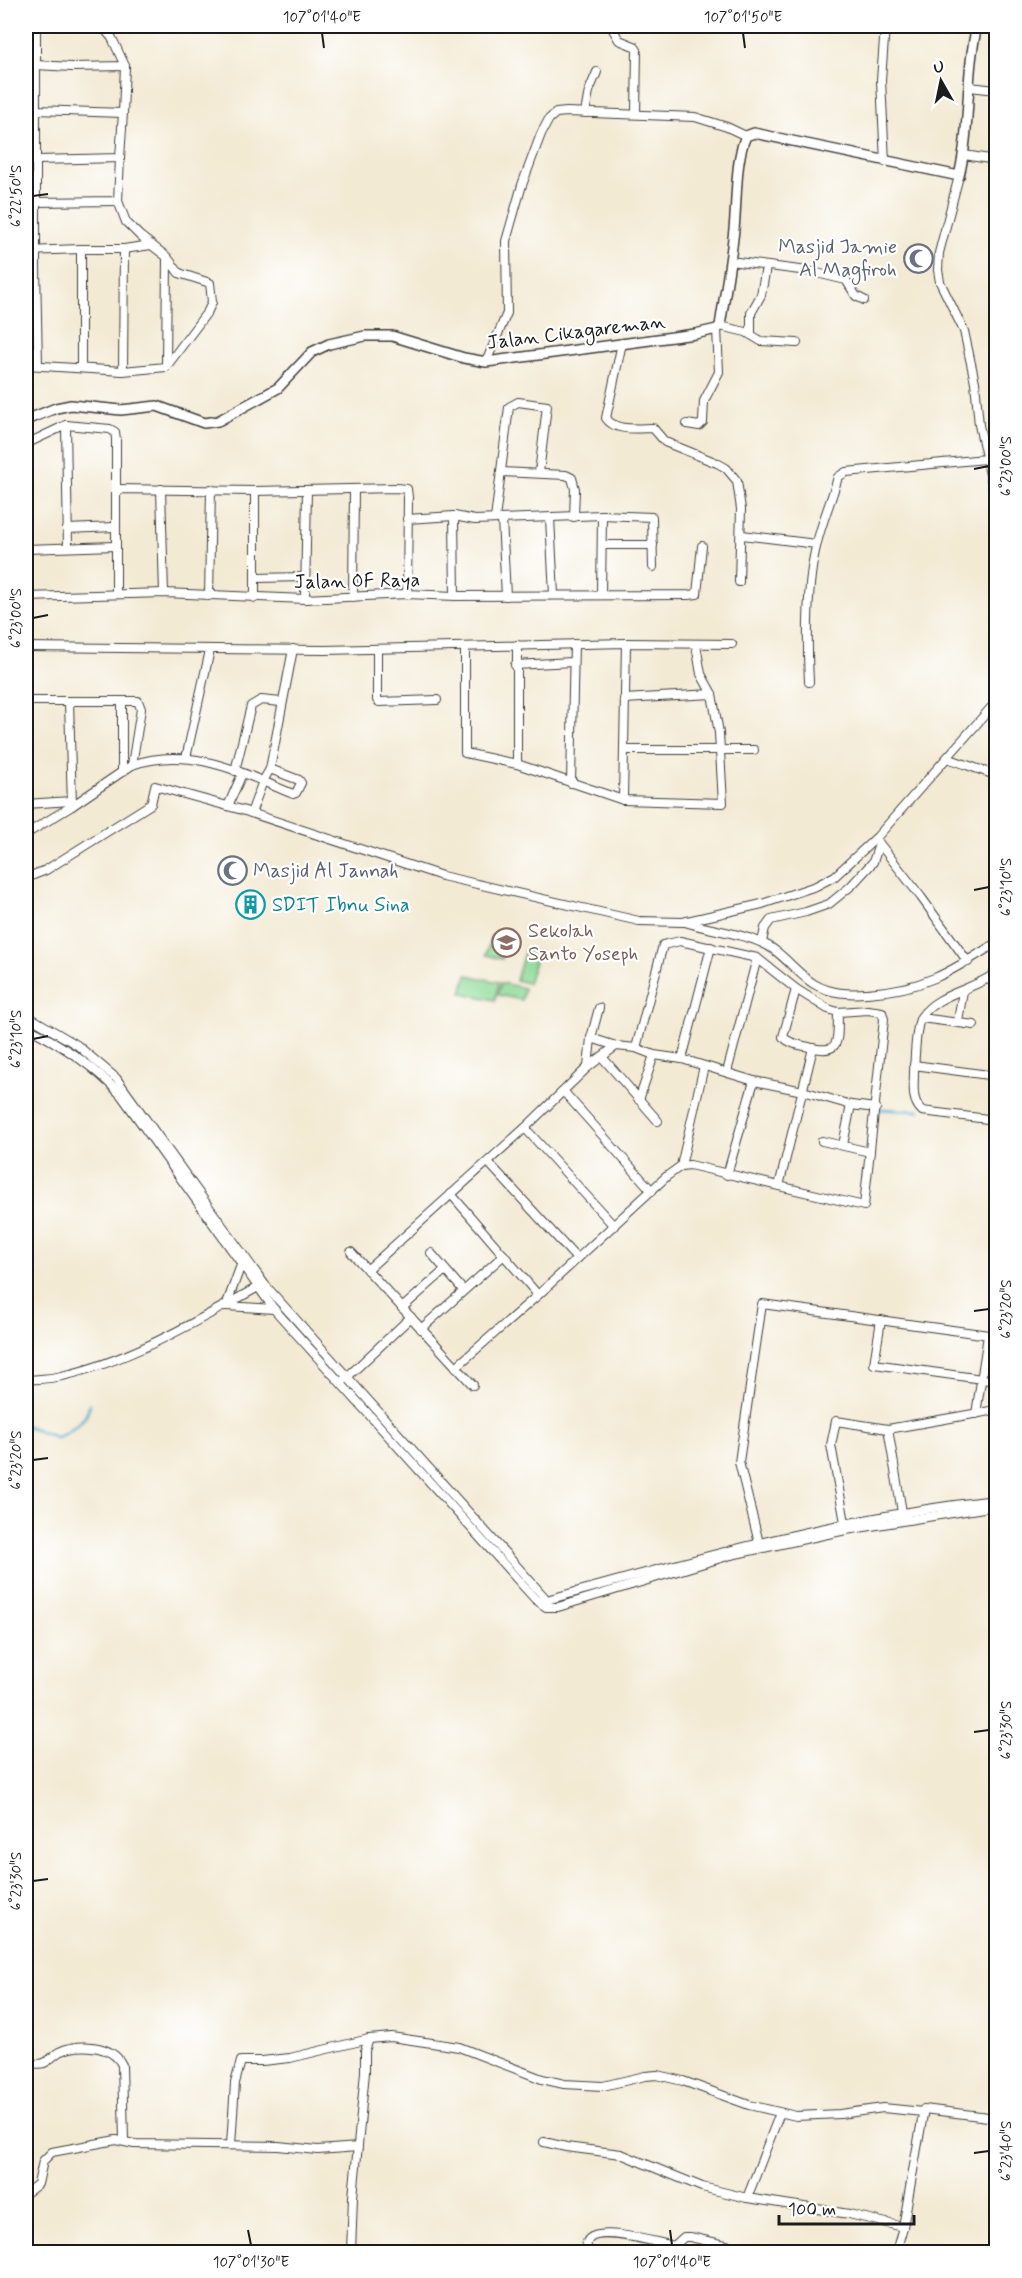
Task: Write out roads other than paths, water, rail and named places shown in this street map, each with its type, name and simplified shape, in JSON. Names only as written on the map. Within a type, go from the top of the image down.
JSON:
[{"type":"street","points":[[36,26],[38,365]]},
{"type":"street","points":[[26,365],[123,371],[166,367],[208,311],[213,293],[210,283],[179,273],[167,257],[126,222],[118,201],[125,66],[112,38],[102,26]]},
{"type":"street","points":[[611,26],[619,40],[634,46],[637,50],[636,114]]},
{"type":"street","points":[[885,26],[881,80],[885,162]]},
{"type":"street","points":[[977,26],[972,50],[964,155],[942,242],[938,270],[940,282],[964,331],[975,382],[979,425],[996,502]]},
{"type":"street","points":[[36,65],[125,66]]},
{"type":"street","points":[[585,113],[589,91],[597,72]]},
{"type":"street","points":[[970,87],[996,90]]},
{"type":"street","points":[[26,111],[123,113]]},
{"type":"street","points":[[486,362],[507,314],[506,241],[522,185],[541,134],[554,114],[561,112],[636,114],[706,119],[746,136],[754,133],[959,176]]},
{"type":"street","points":[[26,128],[35,129]]},
{"type":"street","points":[[687,424],[699,426],[703,422],[704,400],[719,372],[719,327],[730,261],[737,185],[746,136]]},
{"type":"street","points":[[964,155],[996,160]]},
{"type":"street","points":[[36,160],[120,158]]},
{"type":"street","points":[[36,202],[118,201]]},
{"type":"street","points":[[26,250],[124,249],[151,245]]},
{"type":"street","points":[[81,249],[81,368]]},
{"type":"street","points":[[123,371],[124,249]]},
{"type":"street","points":[[166,367],[167,257]]},
{"type":"street","points":[[730,261],[846,280],[856,296],[864,300]]},
{"type":"street","points":[[751,335],[752,313],[761,295],[766,267]]},
{"type":"street","points":[[26,268],[36,268]]},
{"type":"street","points":[[719,327],[746,332],[761,341],[797,343]]},
{"type":"street","name":"Jalan Cikagareman","points":[[26,420],[56,408],[71,405],[121,410],[158,406],[204,423],[218,422],[278,388],[312,352],[329,344],[365,336],[392,336],[464,358],[486,362],[695,334],[719,327]]},
{"type":"street","points":[[622,343],[606,418],[609,422],[622,428],[653,428],[665,442],[726,468],[737,481],[742,535],[739,582]]},
{"type":"street","points":[[506,596],[498,519],[509,407],[518,402],[547,406],[538,473]]},
{"type":"street","points":[[26,444],[66,425],[110,429],[115,432],[116,594]]},
{"type":"street","points":[[66,425],[68,547]]},
{"type":"street","points":[[809,682],[807,639],[811,576],[816,544],[838,477],[846,472],[987,459]]},
{"type":"street","points":[[501,472],[538,473],[572,478],[575,489],[574,517]]},
{"type":"street","points":[[116,489],[255,491],[406,489],[407,594]]},
{"type":"street","points":[[161,489],[164,593]]},
{"type":"street","points":[[209,596],[211,489]]},
{"type":"street","points":[[305,599],[307,490]]},
{"type":"street","points":[[353,597],[354,490]]},
{"type":"street","points":[[255,491],[255,598]]},
{"type":"street","points":[[601,595],[602,515]]},
{"type":"street","points":[[407,519],[454,516],[475,520],[602,515],[652,517],[653,567]]},
{"type":"street","points":[[454,516],[455,596]]},
{"type":"street","points":[[550,518],[554,595]]},
{"type":"street","points":[[67,528],[115,527]]},
{"type":"street","points":[[742,535],[816,544]]},
{"type":"street","points":[[602,545],[653,545]]},
{"type":"street","points":[[26,549],[115,546]]},
{"type":"street","name":"Jalan OF Raya","points":[[26,597],[164,593],[305,599],[407,594],[455,596],[689,595],[698,594],[702,546]]},
{"type":"street","points":[[255,578],[305,577]]},
{"type":"street","points":[[623,800],[626,643]]},
{"type":"street","points":[[26,647],[377,650],[626,643],[732,644]]},
{"type":"street","points":[[571,783],[574,644]]},
{"type":"street","points":[[517,645],[515,665],[517,764]]},
{"type":"street","points":[[465,648],[465,753],[517,764],[623,800],[723,803],[721,749],[712,694],[700,675],[696,645]]},
{"type":"street","points":[[251,813],[270,769],[281,702],[293,649]]},
{"type":"street","points":[[186,758],[210,650]]},
{"type":"street","points":[[377,650],[377,700],[379,702],[436,700]]},
{"type":"street","points":[[515,665],[573,662]]},
{"type":"street","points":[[624,699],[712,694]]},
{"type":"street","points":[[26,701],[133,700],[141,705],[132,765]]},
{"type":"street","points":[[228,806],[238,772],[250,706],[261,700],[281,702]]},
{"type":"street","points":[[69,701],[72,804]]},
{"type":"street","points":[[122,701],[122,772]]},
{"type":"street","points":[[683,922],[762,904],[816,886],[835,876],[878,841],[996,702]]},
{"type":"street","points":[[624,750],[754,750]]},
{"type":"street","points":[[26,834],[132,765],[160,759],[186,758],[209,761],[293,794],[296,793],[301,783],[299,780],[270,769]]},
{"type":"street","points":[[947,758],[995,775]]},
{"type":"street","points":[[26,878],[46,870],[151,804],[155,786],[251,813],[442,876],[639,921],[683,922],[762,942],[813,983],[845,994],[895,991],[925,983],[968,962],[996,942]]},
{"type":"street","points":[[26,804],[72,804]]},
{"type":"street","points":[[762,942],[765,928],[771,920],[829,904],[851,886],[873,862],[878,841]]},
{"type":"street","points":[[878,841],[968,962]]},
{"type":"street","points":[[456,1367],[681,1166],[690,1165],[864,1206],[876,1108],[883,1014],[879,1011],[838,1012],[828,1009],[796,989],[757,958],[680,941],[663,945],[636,1048]]},
{"type":"street","points":[[682,1059],[711,947]]},
{"type":"street","points":[[727,1072],[757,958]]},
{"type":"street","points":[[996,973],[988,979],[939,1001],[921,1018],[914,1065],[913,1098],[922,1111],[996,1120]]},
{"type":"street","points":[[988,979],[996,984]]},
{"type":"street","points":[[796,989],[783,1037],[789,1042],[824,1051],[831,1050],[835,1047],[838,1012]]},
{"type":"street","points":[[958,1021],[963,991]]},
{"type":"street","points":[[588,1067],[591,1038],[599,1008]]},
{"type":"street","points":[[26,1015],[77,1045],[116,1078],[261,1286],[274,1309],[344,1381]]},
{"type":"street","points":[[921,1018],[958,1021],[974,1025]]},
{"type":"street","points":[[26,1027],[75,1055],[120,1095],[241,1265],[546,1604],[718,1553],[996,1500]]},
{"type":"street","points":[[591,1038],[616,1046],[636,1048],[654,1055],[682,1059],[754,1081],[803,1091],[851,1105],[876,1108]]},
{"type":"street","points":[[367,1270],[488,1162],[588,1067],[616,1046]]},
{"type":"street","points":[[779,1186],[813,1048]]},
{"type":"street","points":[[639,1100],[654,1055]]},
{"type":"street","points":[[602,1057],[658,1121]]},
{"type":"street","points":[[914,1065],[996,1076]]},
{"type":"street","points":[[681,1166],[704,1066]]},
{"type":"street","points":[[727,1175],[754,1081]]},
{"type":"street","points":[[564,1092],[652,1191]]},
{"type":"street","points":[[843,1145],[851,1105]]},
{"type":"street","points":[[525,1128],[614,1226]]},
{"type":"street","points":[[822,1141],[870,1152]]},
{"type":"street","points":[[488,1162],[577,1259]]},
{"type":"street","points":[[451,1194],[538,1295]]},
{"type":"street","points":[[351,1252],[473,1385]]},
{"type":"street","points":[[431,1253],[463,1290]]},
{"type":"street","points":[[421,1329],[504,1255]]},
{"type":"street","points":[[226,1306],[241,1265]]},
{"type":"street","points":[[402,1308],[445,1270]]},
{"type":"street","points":[[26,1380],[61,1376],[108,1363],[226,1306],[261,1286]]},
{"type":"street","points":[[759,1546],[739,1462],[762,1304],[992,1336],[976,1414]]},
{"type":"street","points":[[226,1306],[274,1309]]},
{"type":"street","points":[[344,1381],[411,1317]]},
{"type":"street","points":[[881,1320],[874,1364],[996,1381]]},
{"type":"street","points":[[846,1527],[831,1445],[836,1421],[888,1430],[996,1410]]},
{"type":"street","points":[[888,1430],[903,1517]]},
{"type":"street","points":[[903,1517],[996,1506]]},
{"type":"street","points":[[231,2145],[235,2083],[241,2061],[290,2058],[369,2038],[391,2037],[459,2047],[542,2079],[564,2084],[603,2086],[645,2076],[672,2077],[749,2105],[796,2116],[821,2116],[883,2108],[923,2112]]},
{"type":"street","points":[[351,2253],[352,2197],[365,2072],[364,2051],[369,2038]]},
{"type":"street","points":[[26,2062],[44,2064],[62,2051],[93,2047],[111,2052],[119,2058],[122,2065],[124,2140]]},
{"type":"street","points":[[896,2253],[903,2227],[923,2112],[927,2108],[996,2118]]},
{"type":"street","points":[[747,2198],[780,2113]]},
{"type":"street","points":[[26,2193],[38,2184],[43,2162],[52,2152],[124,2140],[134,2144],[278,2146],[318,2150],[357,2147]]},
{"type":"street","points":[[543,2142],[621,2154],[702,2187],[747,2198],[849,2214],[903,2227]]},
{"type":"street","points":[[588,2253],[586,2243],[590,2237],[607,2234],[674,2246],[684,2237],[690,2237],[757,2253]]},
{"type":"waterway","points":[[877,1109],[919,1111]]},
{"type":"waterway","points":[[26,1426],[57,1438],[82,1421],[90,1404]]},
{"type":"place","name":"Masjid Jamie Al Magfiroh","points":[[918,258]]},
{"type":"place","name":"Masjid Al Jannah","points":[[232,870]]},
{"type":"place","name":"SDIT Ibnu Sina","points":[[251,904]]},
{"type":"place","name":"Sekolah Santo Yoseph","points":[[507,942]]}]
